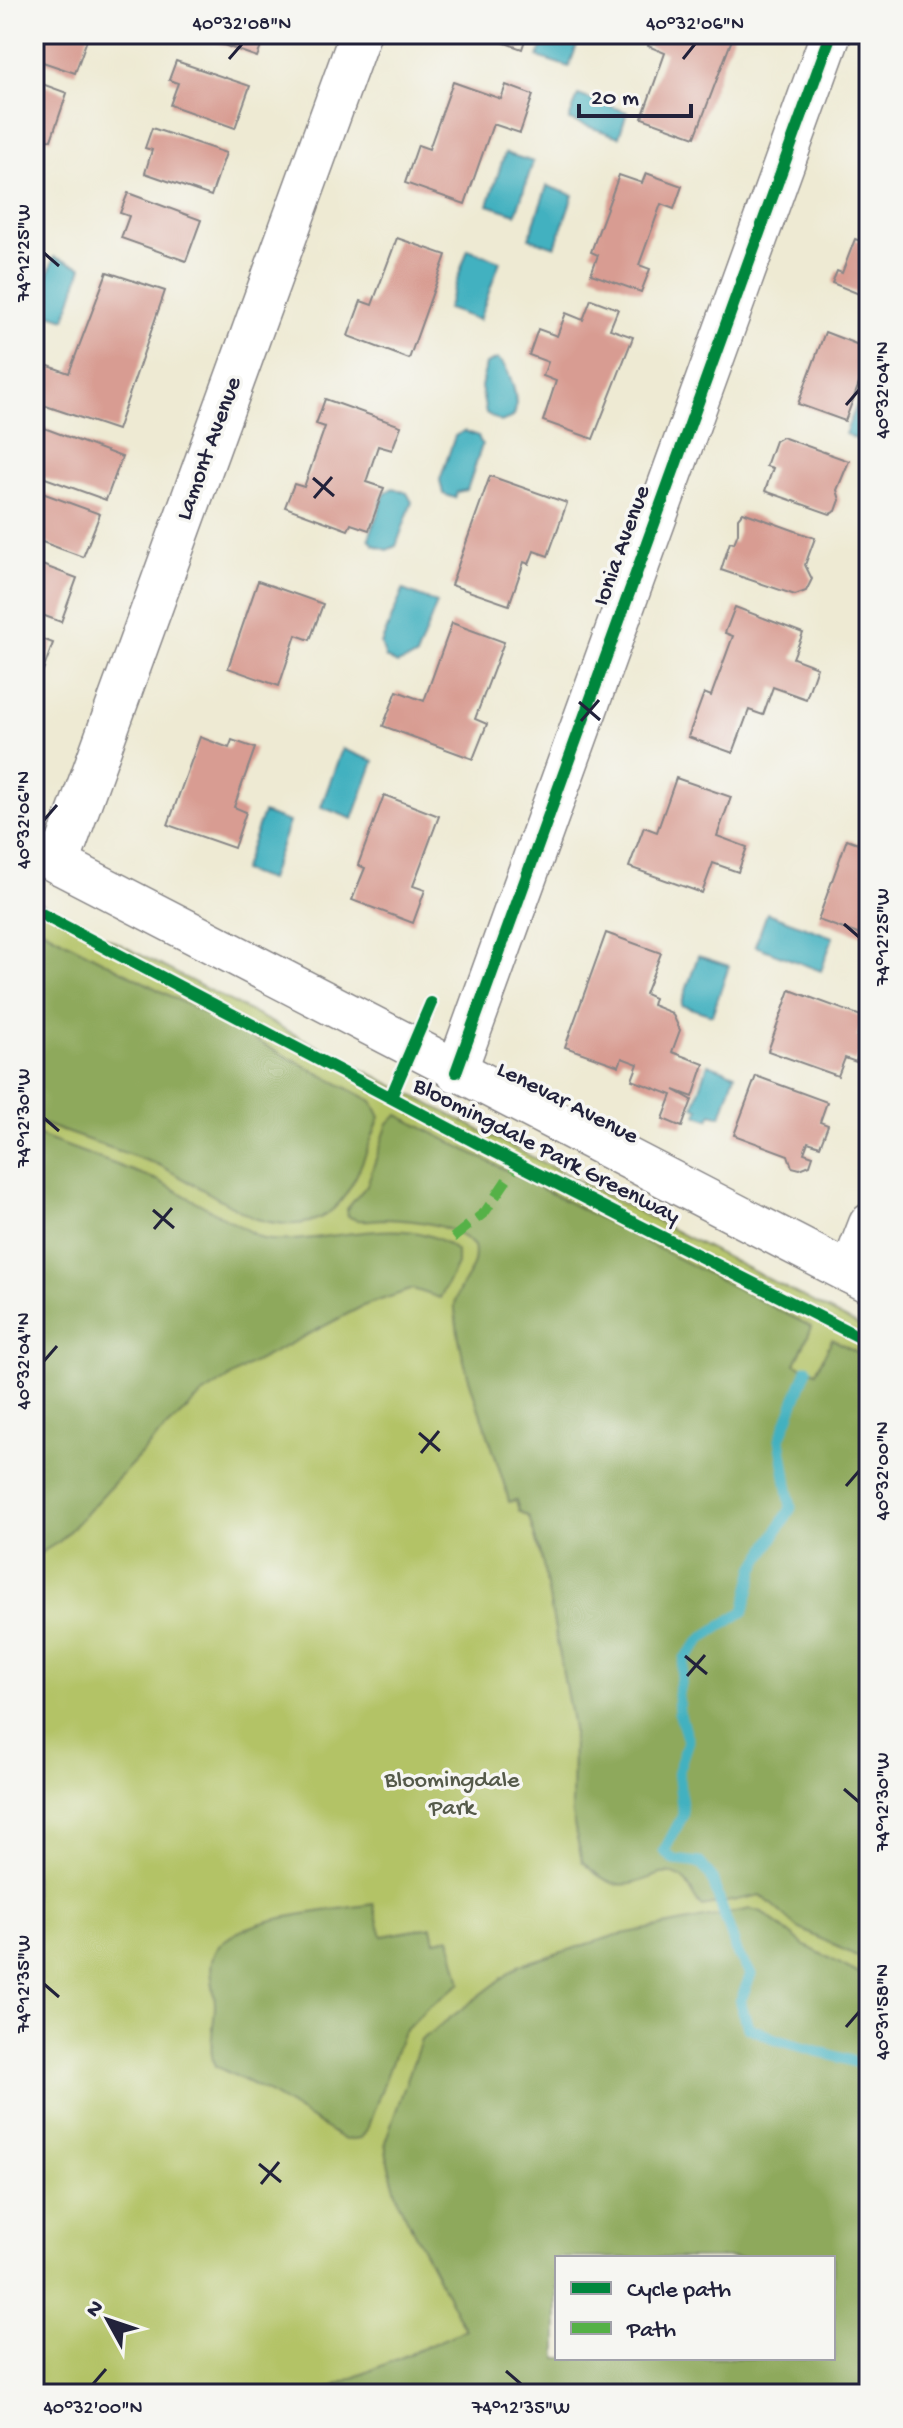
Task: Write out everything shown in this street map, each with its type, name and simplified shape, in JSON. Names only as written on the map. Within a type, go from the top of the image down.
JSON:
[{"type":"street","name":"Lamont Avenue","points":[[47,857],[360,34]]},
{"type":"street","name":"Ionia Avenue","points":[[456,1072],[831,34]]},
{"type":"street","name":"Lenevar Avenue","points":[[47,857],[456,1072],[860,1278]]},
{"type":"street","points":[[860,1278],[869,1224]]},
{"type":"green space","name":"Bloomingdale Park","points":[[34,900],[869,1331],[869,2394],[34,2394]]},
{"type":"green space","points":[[34,925],[372,1101],[380,1117],[361,1165],[340,1202],[325,1215],[307,1223],[283,1224],[253,1218],[159,1165],[34,1121]]},
{"type":"green space","points":[[398,1115],[812,1327],[795,1364],[816,1372],[832,1339],[869,1358],[869,1962],[798,1928],[761,1895],[702,1907],[680,1877],[669,1874],[627,1884],[614,1883],[599,1876],[582,1861],[572,1815],[573,1728],[543,1565],[529,1517],[519,1511],[516,1500],[509,1502],[470,1382],[458,1334],[455,1301],[473,1264],[474,1246],[455,1232],[432,1224],[360,1220],[347,1215],[346,1210],[367,1185],[388,1123]]},
{"type":"green space","points":[[34,1134],[157,1180],[263,1239],[285,1240],[390,1230],[415,1232],[438,1239],[457,1252],[457,1264],[440,1298],[413,1289],[363,1306],[249,1365],[201,1396],[156,1438],[60,1541],[34,1557]]},
{"type":"green space","points":[[373,1904],[382,1936],[432,1927],[435,1941],[450,1938],[461,1983],[427,2008],[402,2034],[367,2129],[361,2138],[345,2140],[266,2091],[215,2066],[212,2052],[215,2005],[212,1962],[222,1943],[238,1932],[259,1924]]},
{"type":"green space","points":[[751,1909],[762,1912],[804,1945],[869,1979],[869,2394],[316,2394],[465,2330],[399,2203],[385,2142],[421,2040],[520,1965],[617,1935]]},
{"type":"water","points":[[547,34],[581,34],[569,67],[538,57]]},
{"type":"water","points":[[578,95],[627,112],[619,137],[569,120]]},
{"type":"water","points":[[505,153],[533,162],[516,214],[488,205]]},
{"type":"water","points":[[547,186],[573,195],[555,247],[529,238]]},
{"type":"water","points":[[468,249],[500,261],[479,320],[447,309]]},
{"type":"water","points":[[54,257],[82,267],[65,319],[37,310]]},
{"type":"water","points":[[497,359],[510,377],[516,403],[513,417],[501,422],[486,413],[481,387],[486,364]]},
{"type":"water","points":[[857,404],[869,409],[869,444],[845,434]]},
{"type":"water","points":[[464,431],[478,436],[482,445],[467,490],[457,492],[455,498],[443,494],[440,480],[455,436]]},
{"type":"water","points":[[393,488],[407,493],[412,502],[396,546],[387,550],[374,545],[369,538],[385,493]]},
{"type":"water","points":[[403,590],[437,603],[416,657],[397,664],[386,658],[381,644]]},
{"type":"water","points":[[342,749],[374,761],[353,819],[321,807]]},
{"type":"water","points":[[263,813],[289,822],[269,880],[242,871]]},
{"type":"water","points":[[767,913],[833,937],[821,971],[755,946]]},
{"type":"water","points":[[698,956],[729,966],[712,1015],[681,1005]]},
{"type":"water","points":[[708,1064],[735,1074],[721,1116],[712,1113],[709,1119],[697,1115],[699,1109],[694,1107]]},
{"type":"building","points":[[34,34],[89,34],[75,73],[34,59]]},
{"type":"building","points":[[193,34],[266,34],[257,57]]},
{"type":"building","points":[[480,34],[527,34],[522,49]]},
{"type":"building","points":[[652,34],[734,34],[695,137],[642,118],[665,53],[648,46]]},
{"type":"building","points":[[176,61],[250,86],[235,128],[170,105],[178,83],[169,80]]},
{"type":"building","points":[[34,81],[67,93],[51,140],[34,134]]},
{"type":"building","points":[[453,82],[501,99],[506,85],[533,95],[520,133],[493,124],[465,204],[405,183],[418,145],[429,149]]},
{"type":"building","points":[[152,128],[226,153],[211,196],[145,173],[152,150],[145,148]]},
{"type":"building","points":[[34,155],[43,159],[34,184]]},
{"type":"building","points":[[646,173],[682,186],[674,209],[661,204],[639,265],[650,269],[641,292],[591,274],[598,255],[591,252],[619,175],[642,183]]},
{"type":"building","points":[[128,193],[201,220],[186,261],[121,238],[129,216],[120,213]]},
{"type":"building","points":[[397,238],[446,255],[409,359],[348,336],[361,301],[372,305]]},
{"type":"building","points":[[855,239],[869,244],[869,298],[832,283],[837,271],[842,273]]},
{"type":"building","points":[[107,272],[165,291],[117,430],[34,402],[43,364],[69,373]]},
{"type":"building","points":[[591,299],[618,309],[610,329],[633,337],[593,439],[543,421],[556,381],[543,376],[548,362],[529,355],[538,329],[557,336],[566,313],[583,320]]},
{"type":"building","points":[[825,332],[869,349],[869,384],[860,381],[845,421],[798,404]]},
{"type":"building","points":[[325,399],[401,426],[392,450],[378,446],[366,482],[384,488],[369,530],[351,524],[348,530],[285,507],[294,484],[304,487],[325,427],[316,424]]},
{"type":"building","points":[[44,428],[122,457],[106,500],[34,474],[34,455]]},
{"type":"building","points":[[782,437],[849,461],[837,490],[840,500],[836,511],[830,514],[765,491],[773,468],[766,466],[775,441]]},
{"type":"building","points":[[490,476],[567,503],[548,556],[534,551],[529,564],[524,562],[509,605],[451,585]]},
{"type":"building","points":[[34,490],[100,514],[83,557],[34,539]]},
{"type":"building","points":[[743,512],[815,538],[805,565],[812,579],[806,591],[795,595],[721,570],[730,542],[734,543],[738,533],[738,518]]},
{"type":"building","points":[[34,562],[77,578],[61,622],[34,612]]},
{"type":"building","points":[[258,581],[323,604],[310,640],[296,635],[279,686],[228,668]]},
{"type":"building","points":[[735,607],[803,633],[793,658],[817,667],[806,699],[773,687],[763,715],[749,710],[733,753],[688,737],[704,693],[711,696],[733,636],[725,633]]},
{"type":"building","points":[[452,623],[504,642],[475,719],[487,724],[473,759],[383,726],[397,691],[424,701]]},
{"type":"building","points":[[34,636],[53,643],[37,687],[34,686]]},
{"type":"building","points":[[200,737],[229,748],[232,740],[255,748],[234,807],[246,812],[234,848],[168,825]]},
{"type":"building","points":[[676,778],[731,797],[717,836],[747,847],[738,872],[713,863],[702,893],[629,867],[644,827],[657,832]]},
{"type":"building","points":[[384,795],[439,816],[413,886],[425,890],[413,923],[352,900],[365,868],[358,865]]},
{"type":"building","points":[[847,839],[869,847],[869,938],[818,920]]},
{"type":"building","points":[[606,933],[661,953],[645,994],[654,998],[652,1005],[672,1013],[680,1030],[672,1052],[704,1064],[693,1097],[674,1090],[692,1100],[682,1127],[663,1119],[672,1095],[632,1080],[638,1064],[622,1058],[619,1066],[565,1047]]},
{"type":"building","points":[[790,990],[864,1017],[857,1037],[864,1040],[856,1062],[845,1058],[838,1076],[768,1051]]},
{"type":"building","points":[[756,1076],[827,1102],[820,1122],[828,1125],[820,1146],[808,1142],[804,1153],[813,1156],[810,1165],[800,1169],[792,1167],[788,1155],[734,1135]]},
{"type":"waterway","points":[[807,1369],[780,1439],[791,1508],[755,1568],[744,1611],[704,1637],[685,1658],[678,1694],[679,1712],[688,1741],[678,1771],[683,1815],[664,1851],[674,1860],[700,1863],[711,1876],[738,1955],[751,1974],[740,2002],[748,2027],[775,2039],[869,2066]]},
{"type":"marked path","points":[[453,1238],[485,1212],[518,1163]]},
{"type":"cycle path","name":"Bloomingdale Park Greenway","points":[[456,1072],[831,34]]},
{"type":"cycle path","name":"Bloomingdale Park Greenway","points":[[34,910],[475,1142],[869,1342]]},
{"type":"cycle path","points":[[391,1097],[431,1003]]}]
